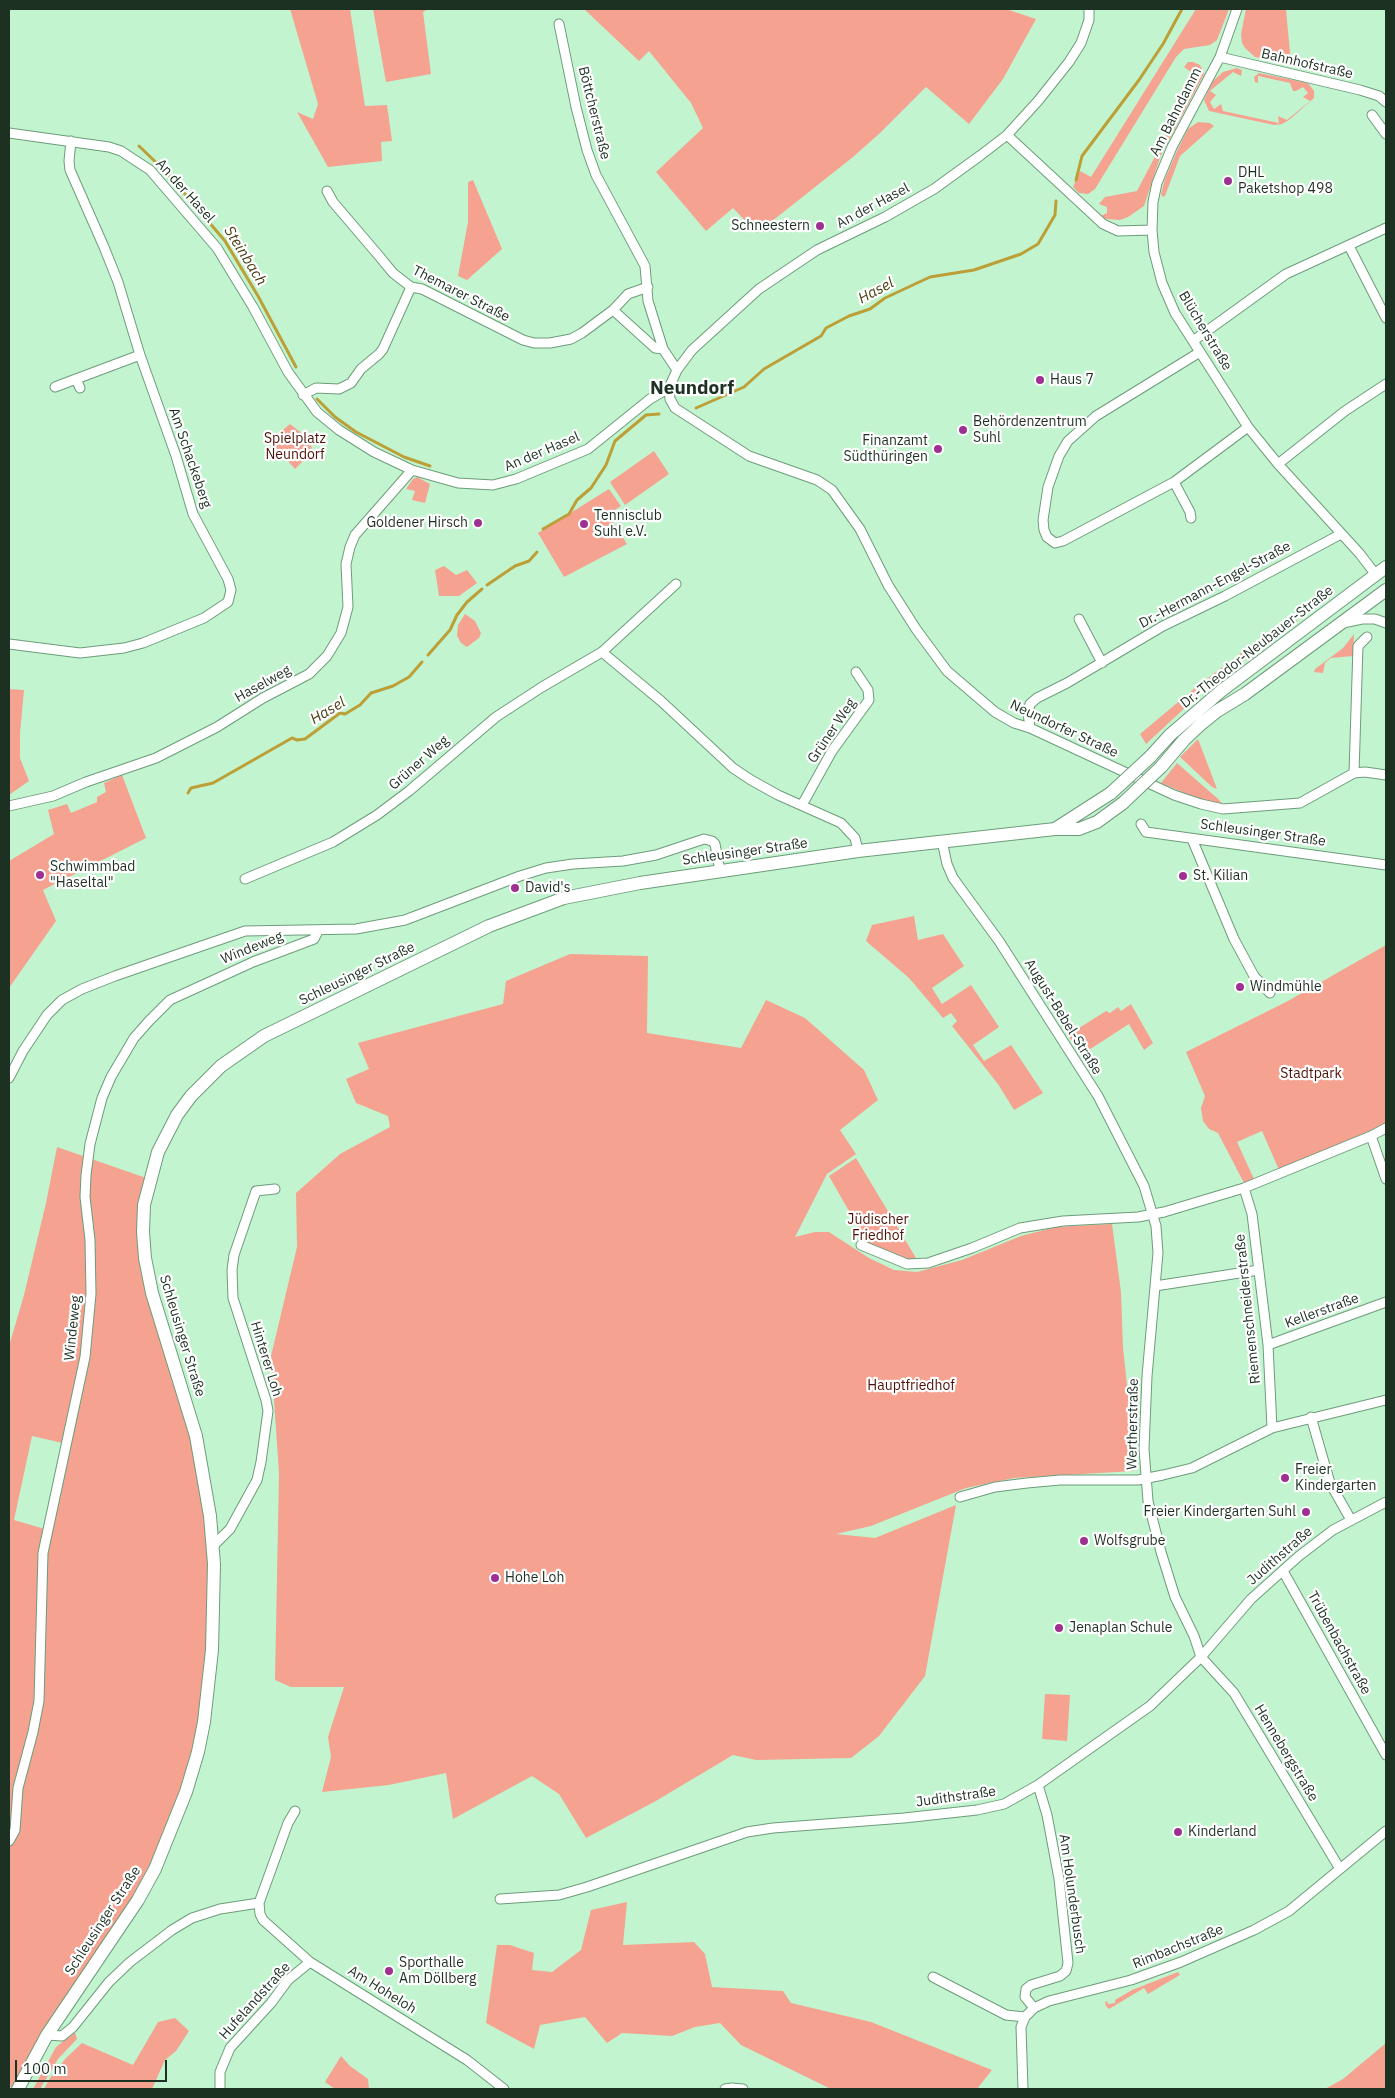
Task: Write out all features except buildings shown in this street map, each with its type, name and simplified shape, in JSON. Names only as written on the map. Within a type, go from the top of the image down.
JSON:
[{"type":"main road","name":"Dr.-Theodor-Neubauer-Straße","points":[[1055,829],[1111,793],[1150,757],[1170,734],[1221,691],[1386,567]]},
{"type":"main road","points":[[942,841],[1055,829],[1079,829],[1110,814],[1161,767],[1184,740],[1201,724],[1386,592],[1376,575]]},
{"type":"main road","name":"Schleusinger Straße","points":[[18,2089],[48,2035],[138,1900],[162,1852],[186,1792],[198,1752],[204,1722],[212,1650],[213,1546],[204,1474],[196,1436],[152,1293],[145,1258],[143,1232],[144,1205],[158,1152],[177,1115],[191,1096],[221,1066],[264,1036],[489,926],[564,898],[640,883],[858,851],[942,841]]},
{"type":"street","name":"An der Hasel","points":[[9,133],[109,147],[121,151],[150,170],[217,248],[303,395],[338,430],[384,457],[412,470],[458,483],[502,484],[588,449],[650,399],[669,388],[676,370],[692,350],[759,289],[817,250],[885,217],[934,189],[1007,135],[1038,101],[1069,62],[1081,43],[1089,20],[1089,9]]},
{"type":"street","name":"Am Bahndamm","points":[[1152,230],[1153,202],[1165,164],[1220,57],[1237,9]]},
{"type":"street","name":"Böttcherstraße","points":[[559,24],[576,108],[587,150],[596,175],[645,266],[648,301],[663,349],[676,370]]},
{"type":"street","name":"Bahnhofstraße","points":[[1220,57],[1360,90],[1379,96],[1386,102]]},
{"type":"street","points":[[1372,115],[1386,134]]},
{"type":"street","points":[[1007,135],[1103,224],[1118,231],[1152,230]]},
{"type":"street","name":"Am Schackeberg","points":[[9,644],[80,653],[124,648],[143,643],[204,618],[228,602],[231,590],[228,579],[193,514],[176,456],[140,355],[116,275],[70,170],[71,141]]},
{"type":"street","name":"Themarer Straße","points":[[327,191],[333,202],[379,256],[394,273],[411,287],[422,289],[505,332],[534,343],[550,343],[570,339],[582,333],[613,310]]},
{"type":"street","points":[[1193,341],[1286,274],[1386,228]]},
{"type":"street","name":"Blücherstraße","points":[[1152,230],[1154,252],[1162,283],[1175,313],[1248,426],[1278,464],[1376,575]]},
{"type":"street","points":[[1349,246],[1386,318]]},
{"type":"street","points":[[303,395],[316,388],[339,389],[351,383],[361,369],[383,349],[411,287]]},
{"type":"street","points":[[613,310],[628,294],[648,287]]},
{"type":"street","name":"Böttcherstraße","points":[[613,310],[655,348],[663,349]]},
{"type":"street","points":[[1200,352],[1096,416],[1068,441],[1059,456],[1051,478],[1043,520],[1047,537],[1056,542],[1063,541],[1174,482],[1248,426]]},
{"type":"street","points":[[54,387],[78,384],[140,355]]},
{"type":"street","points":[[1278,464],[1345,411],[1386,384]]},
{"type":"street","name":"Neundorfer Straße","points":[[669,388],[670,399],[675,408],[748,456],[812,478],[832,490],[860,530],[892,592],[947,671],[995,712],[1014,723],[1030,728],[1162,790],[1201,804],[1223,809],[1300,803],[1354,773]]},
{"type":"street","name":"Haselweg","points":[[9,806],[64,793],[86,782],[156,758],[217,727],[263,698],[309,674],[327,656],[340,633],[348,607],[346,564],[355,535],[412,470]]},
{"type":"street","points":[[1174,482],[1190,512],[1191,518]]},
{"type":"street","name":"Dr.-Hermann-Engel-Straße","points":[[1030,728],[1030,704],[1037,698],[1102,663],[1163,626],[1225,596],[1341,534]]},
{"type":"street","name":"Grüner Weg","points":[[245,879],[334,842],[377,815],[409,791],[496,716],[602,652],[676,584]]},
{"type":"street","points":[[1078,619],[1102,663]]},
{"type":"street","points":[[1342,623],[1362,619],[1375,619],[1386,623]]},
{"type":"street","points":[[1367,637],[1358,646],[1354,773],[1364,772],[1386,775]]},
{"type":"street","points":[[602,652],[661,700],[733,768],[751,780],[841,823],[854,838],[858,851]]},
{"type":"street","name":"Grüner Weg","points":[[802,805],[832,751],[869,700],[868,690],[856,672]]},
{"type":"street","name":"Schleusinger Straße","points":[[1141,824],[1146,832],[1386,865]]},
{"type":"street","name":"Windeweg","points":[[9,1078],[23,1051],[47,1015],[62,1000],[82,989],[125,972],[245,931],[356,929],[405,920],[546,868],[573,864],[624,861],[656,856],[704,839],[710,840],[715,844],[720,871]]},
{"type":"street","points":[[1192,839],[1234,939],[1254,976],[1270,993]]},
{"type":"street","name":"August-Bebel-Straße","points":[[942,841],[947,864],[953,878],[999,941],[1098,1096],[1144,1186],[1154,1214]]},
{"type":"street","name":"Windeweg","points":[[9,1841],[15,1830],[18,1788],[39,1701],[43,1553],[85,1357],[91,1294],[90,1240],[85,1198],[86,1175],[90,1144],[102,1098],[111,1077],[134,1038],[170,1000],[253,962],[314,939],[318,930]]},
{"type":"street","points":[[861,1245],[907,1264],[928,1264],[1020,1228],[1063,1221],[1138,1217],[1154,1214],[1244,1188],[1372,1136],[1386,1128]]},
{"type":"street","points":[[1372,1136],[1386,1179]]},
{"type":"street","name":"Riemenschneiderstraße","points":[[1244,1188],[1252,1214],[1268,1345],[1272,1428]]},
{"type":"street","name":"Hinterer Loh","points":[[213,1546],[230,1529],[256,1480],[261,1462],[268,1411],[233,1298],[232,1270],[234,1255],[256,1191],[275,1189]]},
{"type":"street","name":"Wertherstraße","points":[[1154,1214],[1158,1238],[1145,1404],[1144,1449],[1146,1478],[1153,1523],[1175,1597],[1194,1636],[1201,1657]]},
{"type":"street","points":[[1155,1286],[1259,1270]]},
{"type":"street","name":"Kellerstraße","points":[[1268,1345],[1386,1302]]},
{"type":"street","points":[[960,1497],[995,1488],[1027,1483],[1146,1478],[1192,1468],[1272,1428],[1386,1400]]},
{"type":"street","points":[[1311,1417],[1330,1483],[1351,1520]]},
{"type":"street","name":"Judithstraße","points":[[500,1899],[559,1895],[747,1832],[773,1828],[904,1818],[977,1810],[1004,1804],[1038,1785],[1150,1706],[1201,1657],[1252,1600],[1313,1544],[1333,1530],[1386,1502]]},
{"type":"street","name":"Trübenbachstraße","points":[[1283,1571],[1386,1754]]},
{"type":"street","name":"Hennebergstraße","points":[[1201,1657],[1234,1693],[1340,1869]]},
{"type":"street","name":"Am Holunderbusch","points":[[1034,2008],[1025,1997],[1026,1989],[1031,1985],[1060,1976],[1066,1971],[1068,1963],[1059,1879],[1047,1815],[1038,1785]]},
{"type":"street","points":[[48,2035],[62,2036],[73,2027],[109,1982],[130,1962],[178,1926],[192,1918],[220,1909],[259,1903],[288,1823],[295,1811]]},
{"type":"street","name":"Rimbachstraße","points":[[1025,2017],[1034,2008],[1049,2001],[1131,1980],[1181,1962],[1237,1938],[1289,1911],[1386,1832]]},
{"type":"street","name":"Am Hoheloh","points":[[259,1903],[260,1914],[263,1920],[310,1962],[467,2060],[504,2089]]},
{"type":"street","name":"Hufelandstraße","points":[[220,2089],[220,2072],[230,2048],[271,2003],[288,1980],[310,1962]]},
{"type":"street","points":[[933,1977],[1006,2015],[1025,2017],[1021,2030],[1022,2089]]},
{"type":"street","points":[[725,2089],[743,2089]]},
{"type":"green space","points":[[290,9],[350,9],[365,106],[387,105],[392,141],[381,142],[382,161],[328,167],[297,112],[313,119],[318,104]]},
{"type":"green space","points":[[373,9],[429,9],[423,12],[431,74],[386,82]]},
{"type":"green space","points":[[584,9],[1006,9],[1036,19],[1003,79],[969,124],[926,87],[853,157],[757,233],[733,208],[706,231],[656,172],[703,128],[691,103],[649,51],[639,61]]},
{"type":"green space","points":[[1196,9],[1229,9],[1217,40],[1210,45],[1184,49],[1176,57],[1095,189],[1088,194],[1079,193],[1073,187],[1080,171],[1091,177]]},
{"type":"green space","points":[[1246,9],[1286,9],[1291,64],[1255,57],[1245,48],[1242,43],[1241,34]]},
{"type":"green space","points":[[1188,62],[1200,65],[1204,74],[1161,155],[1144,206],[1120,220],[1106,219],[1101,216],[1107,213],[1107,207],[1099,204],[1105,197],[1137,191],[1197,76],[1184,67]]},
{"type":"green space","points":[[1237,68],[1242,70],[1241,76],[1233,72],[1210,91],[1216,95],[1210,102],[1214,109],[1221,104],[1223,111],[1279,123],[1278,116],[1287,120],[1310,101],[1303,97],[1308,93],[1303,87],[1293,91],[1290,83],[1258,76],[1258,83],[1255,82],[1254,77],[1259,73],[1308,83],[1314,91],[1314,98],[1289,120],[1282,124],[1274,125],[1209,111],[1204,100],[1213,81],[1223,72]]},
{"type":"green space","points":[[1198,122],[1210,123],[1214,126],[1180,156],[1163,197],[1161,194],[1165,179],[1177,151],[1188,129]]},
{"type":"green space","points":[[473,180],[502,249],[467,280],[458,276],[468,222],[468,182]]},
{"type":"green space","name":"Spielplatz Neundorf","points":[[290,424],[308,438],[313,451],[295,469],[277,449],[273,438]]},
{"type":"green space","points":[[654,451],[669,474],[625,505],[610,482]]},
{"type":"green space","points":[[417,477],[430,484],[425,503],[412,500],[415,491],[406,489],[413,479]]},
{"type":"green space","name":"Tennisclub Suhl e.V.","points":[[609,489],[621,506],[608,514],[627,544],[564,577],[538,533]]},
{"type":"green space","points":[[444,566],[456,575],[467,570],[477,583],[459,596],[439,596],[435,570]]},
{"type":"green space","points":[[465,614],[475,621],[481,633],[479,638],[467,647],[461,643],[457,636],[458,625]]},
{"type":"green space","points":[[1287,618],[1298,620],[1201,693],[1146,744],[1140,734],[1195,688]]},
{"type":"green space","points":[[1354,634],[1353,656],[1331,658],[1325,663],[1323,673],[1314,672],[1315,669],[1343,648]]},
{"type":"green space","points":[[9,689],[24,690],[20,758],[29,781],[9,795]]},
{"type":"green space","points":[[1198,739],[1217,789],[1212,787],[1180,757]]},
{"type":"green space","points":[[1177,763],[1223,804],[1201,800],[1161,783]]},
{"type":"green space","name":"Schwimmbad \"Haseltal\"","points":[[122,775],[146,838],[43,890],[56,921],[9,988],[9,861],[54,834],[48,810],[67,804],[71,813],[97,802],[97,797],[106,792],[104,783]]},
{"type":"green space","points":[[914,916],[918,940],[943,934],[964,966],[932,988],[942,1004],[971,985],[999,1027],[973,1045],[984,1061],[1011,1045],[1043,1093],[1014,1110],[998,1084],[952,1026],[957,1021],[951,1013],[943,1018],[909,978],[866,941],[872,925]]},
{"type":"green space","name":"Stadtpark","points":[[1386,945],[1386,1125],[1370,1134],[1279,1170],[1262,1131],[1237,1142],[1254,1179],[1244,1183],[1218,1133],[1209,1129],[1203,1121],[1201,1108],[1205,1096],[1186,1052],[1288,1001]]},
{"type":"green space","name":"Hauptfriedhof","points":[[570,954],[648,956],[647,1033],[741,1048],[766,1000],[805,1018],[864,1070],[878,1100],[840,1130],[856,1154],[827,1174],[795,1237],[815,1232],[829,1232],[869,1258],[894,1270],[917,1272],[962,1260],[1021,1236],[1056,1227],[1112,1224],[1121,1292],[1123,1348],[1134,1471],[1014,1478],[966,1488],[871,1526],[836,1534],[875,1538],[956,1505],[925,1676],[879,1736],[851,1758],[756,1760],[733,1755],[654,1802],[586,1838],[559,1794],[532,1776],[453,1819],[446,1773],[389,1785],[322,1792],[331,1757],[328,1737],[344,1687],[291,1687],[275,1680],[279,1473],[271,1356],[297,1247],[296,1193],[340,1154],[390,1127],[388,1116],[356,1103],[346,1079],[369,1069],[358,1043],[503,1004],[506,981]]},
{"type":"green space","points":[[1131,1004],[1153,1043],[1144,1050],[1129,1024],[1081,1055],[1068,1035],[1106,1011],[1110,1013],[1118,1007],[1121,1011]]},
{"type":"green space","points":[[57,1147],[149,1179],[143,1232],[161,1325],[210,1516],[204,1722],[155,1869],[14,2089],[9,2086],[9,1346],[24,1295]],"holes":[[[32,1436],[67,1444],[48,1530],[14,1520]]]},
{"type":"green space","name":"Jüdischer Friedhof","points":[[856,1158],[916,1258],[907,1260],[885,1252],[866,1241],[829,1176]]},
{"type":"green space","points":[[1045,1694],[1070,1695],[1067,1741],[1042,1739]]},
{"type":"green space","points":[[627,1902],[623,1945],[694,1942],[705,1954],[712,1987],[783,1991],[791,2003],[871,2022],[992,2070],[977,2089],[831,2089],[741,2045],[720,2023],[695,2027],[672,2036],[622,2033],[607,2043],[585,2017],[540,2025],[534,2049],[486,2023],[497,1945],[510,1945],[534,1953],[532,1970],[552,1972],[581,1950],[591,1910]]},
{"type":"green space","points":[[1178,1972],[1180,1975],[1148,1994],[1144,1988],[1109,2009],[1106,2006],[1105,2002],[1107,2001],[1108,2004],[1115,2003],[1115,2000],[1132,1990]]},
{"type":"green space","points":[[175,2018],[189,2031],[176,2051],[165,2060],[152,2089],[44,2089],[66,2058],[82,2043],[133,2065],[158,2022]]},
{"type":"green space","points":[[75,2032],[77,2039],[58,2059],[40,2089],[33,2089],[56,2047]]},
{"type":"green space","points":[[1386,2043],[1386,2089],[1325,2089],[1343,2079]]},
{"type":"green space","points":[[341,2056],[350,2066],[368,2079],[369,2089],[335,2089],[325,2082]]},
{"type":"waterway","name":"Hasel","points":[[1076,180],[1082,156],[1139,80],[1163,44],[1182,9]]},
{"type":"waterway","name":"Steinbach","points":[[139,146],[168,174],[225,241],[258,296],[296,367]]},
{"type":"waterway","name":"Hasel","points":[[696,408],[744,387],[764,369],[821,336],[826,328],[849,316],[870,309],[885,298],[930,277],[974,270],[1021,254],[1038,244],[1055,215],[1056,201]]},
{"type":"waterway","name":"Steinbach","points":[[317,399],[335,417],[356,432],[404,457],[430,466]]},
{"type":"waterway","name":"Hasel","points":[[543,529],[569,514],[577,500],[591,488],[606,465],[615,441],[646,415],[659,414]]},
{"type":"waterway","name":"Hasel","points":[[487,585],[515,566],[529,561],[537,552]]},
{"type":"waterway","name":"Hasel","points":[[428,655],[450,630],[457,615],[467,602],[482,589]]},
{"type":"waterway","name":"Hasel","points":[[188,793],[191,788],[213,783],[292,738],[297,740],[305,739],[340,713],[345,714],[360,705],[371,693],[393,686],[409,677],[422,662]]},
{"type":"place","name":"DHL Paketshop 498","points":[[1228,181]]},
{"type":"place","name":"Schneestern","points":[[820,226]]},
{"type":"place","name":"Haus 7","points":[[1040,380]]},
{"type":"place","name":"Behördenzentrum Suhl","points":[[963,430]]},
{"type":"place","name":"Finanzamt Südthüringen","points":[[938,449]]},
{"type":"place","name":"Goldener Hirsch","points":[[478,523]]},
{"type":"place","name":"Tennisclub Suhl e.V.","points":[[584,524]]},
{"type":"place","name":"Schwimmbad \"Haseltal\"","points":[[40,875]]},
{"type":"place","name":"St. Kilian","points":[[1183,876]]},
{"type":"place","name":"David's","points":[[515,888]]},
{"type":"place","name":"Windmühle","points":[[1240,987]]},
{"type":"place","name":"Freier Kindergarten","points":[[1285,1478]]},
{"type":"place","name":"Freier Kindergarten Suhl","points":[[1306,1512]]},
{"type":"place","name":"Wolfsgrube","points":[[1084,1541]]},
{"type":"place","name":"Hohe Loh","points":[[495,1578]]},
{"type":"place","name":"Jenaplan Schule","points":[[1059,1628]]},
{"type":"place","name":"Kinderland","points":[[1178,1832]]},
{"type":"place","name":"Sporthalle Am Döllberg","points":[[389,1971]]},
{"type":"district","name":"Neundorf","points":[[692,389]]}]
